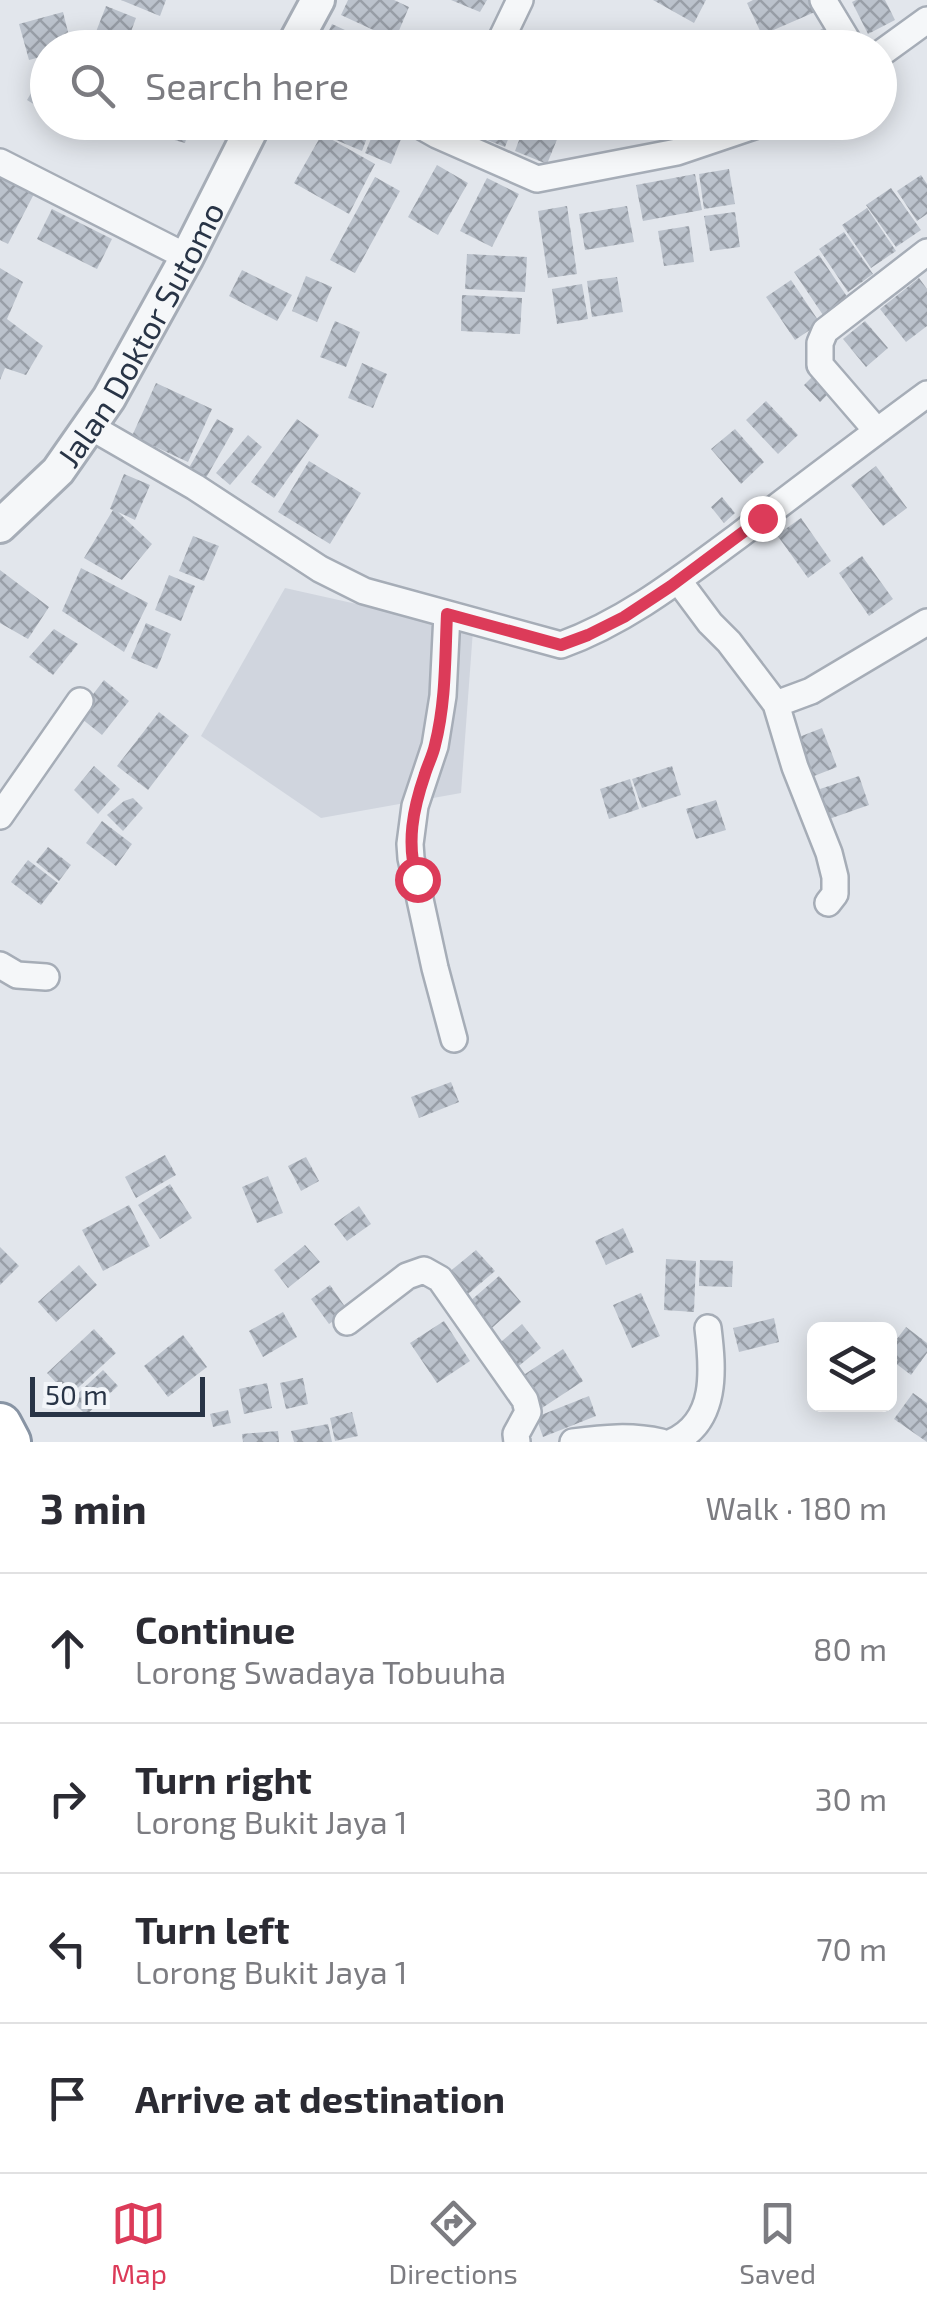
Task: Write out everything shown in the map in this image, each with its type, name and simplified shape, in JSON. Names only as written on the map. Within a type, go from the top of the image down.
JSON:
[{"type":"highway","points":[[0,1425],[8,1442]]},
{"type":"street","points":[[302,30],[318,0]]},
{"type":"street","points":[[506,30],[520,0]]},
{"type":"street","points":[[823,0],[841,30]]},
{"type":"street","points":[[897,42],[927,20]]},
{"type":"street","name":"Jalan Doktor Sutomo","points":[[0,526],[58,471],[91,427],[135,353],[247,140]]},
{"type":"street","points":[[470,140],[537,179],[677,152],[713,140]]},
{"type":"street","points":[[0,162],[187,257]]},
{"type":"street","points":[[877,431],[820,365],[820,342],[826,331],[927,252]]},
{"type":"street","points":[[91,427],[195,487],[320,569],[364,590],[561,645],[624,617],[678,580],[927,394]]},
{"type":"street","points":[[678,580],[776,704],[836,876],[835,894],[828,902]]},
{"type":"street","points":[[447,614],[443,696],[435,746],[415,806],[410,844],[454,1039]]},
{"type":"street","points":[[776,704],[810,691],[927,622]]},
{"type":"street","points":[[0,816],[80,701]]},
{"type":"street","points":[[0,965],[18,975],[46,977]]},
{"type":"street","points":[[347,1322],[407,1276],[424,1270],[440,1280],[525,1400],[528,1412],[516,1434],[517,1442]]},
{"type":"street","points":[[672,1442],[695,1427],[705,1410],[712,1366],[708,1328]]},
{"type":"street","points":[[573,1442],[609,1437],[661,1442]]},
{"type":"shaded area","points":[[285,588],[473,630],[461,793],[321,818],[201,736]]},
{"type":"building","points":[[121,0],[166,0],[160,16]]},
{"type":"building","points":[[348,0],[394,0],[409,7],[399,30],[373,30],[341,15]]},
{"type":"building","points":[[451,0],[487,0],[480,12]]},
{"type":"building","points":[[653,0],[706,0],[694,23]]},
{"type":"building","points":[[810,0],[815,12],[774,30],[760,30],[747,3]]},
{"type":"building","points":[[885,0],[895,20],[876,30],[866,30],[852,2]]},
{"type":"building","points":[[106,6],[136,18],[132,30],[97,30]]},
{"type":"building","points":[[63,12],[68,30],[30,30],[29,60],[19,24]]},
{"type":"building","points":[[319,140],[333,140],[375,164],[349,214],[294,183]]},
{"type":"building","points":[[336,140],[366,140],[362,151]]},
{"type":"building","points":[[370,140],[401,140],[391,164],[365,153]]},
{"type":"building","points":[[487,140],[508,140],[505,147]]},
{"type":"building","points":[[519,140],[557,140],[547,164],[515,151]]},
{"type":"building","points":[[437,165],[468,183],[438,235],[408,217]]},
{"type":"building","points":[[729,169],[735,204],[704,209],[699,174]]},
{"type":"building","points":[[695,174],[702,210],[643,221],[636,185]]},
{"type":"building","points":[[0,175],[35,192],[8,244],[0,240]]},
{"type":"building","points":[[921,175],[927,184],[927,214],[917,221],[897,191]]},
{"type":"building","points":[[375,177],[400,191],[355,273],[330,260]]},
{"type":"building","points":[[487,178],[519,194],[492,247],[460,231]]},
{"type":"building","points":[[891,188],[921,230],[896,247],[866,205]]},
{"type":"building","points":[[567,206],[577,274],[548,278],[538,211]]},
{"type":"building","points":[[627,206],[634,242],[585,250],[579,214]]},
{"type":"building","points":[[867,208],[896,251],[871,268],[842,225]]},
{"type":"building","points":[[52,209],[112,239],[97,269],[37,239]]},
{"type":"building","points":[[735,212],[740,247],[710,251],[704,216]]},
{"type":"building","points":[[689,226],[694,262],[664,266],[658,231]]},
{"type":"building","points":[[844,232],[873,274],[848,292],[819,249]]},
{"type":"building","points":[[467,254],[527,257],[525,292],[465,289]]},
{"type":"building","points":[[819,255],[848,298],[823,315],[794,272]]},
{"type":"building","points":[[0,268],[23,282],[7,319],[43,346],[26,375],[5,368],[0,380]]},
{"type":"building","points":[[242,270],[292,295],[277,321],[229,296]]},
{"type":"building","points":[[306,276],[332,287],[317,322],[292,311]]},
{"type":"building","points":[[617,277],[623,312],[592,317],[587,281]]},
{"type":"building","points":[[919,278],[927,289],[927,326],[906,342],[880,309]]},
{"type":"building","points":[[791,280],[820,323],[795,340],[766,297]]},
{"type":"building","points":[[582,284],[588,319],[557,324],[552,289]]},
{"type":"building","points":[[462,295],[522,298],[520,334],[461,331]]},
{"type":"building","points":[[335,321],[360,332],[346,367],[320,357]]},
{"type":"building","points":[[865,321],[888,348],[866,367],[843,339]]},
{"type":"building","points":[[362,363],[387,374],[373,408],[348,398]]},
{"type":"building","points":[[813,376],[829,393],[820,402],[804,385]]},
{"type":"building","points":[[156,383],[212,409],[188,462],[132,436]]},
{"type":"building","points":[[766,401],[798,435],[778,454],[746,420]]},
{"type":"building","points":[[217,419],[234,429],[203,483],[186,473]]},
{"type":"building","points":[[297,419],[319,435],[274,498],[251,482]]},
{"type":"building","points":[[735,429],[764,462],[741,484],[711,449]]},
{"type":"building","points":[[248,435],[262,447],[230,485],[216,473]]},
{"type":"building","points":[[309,461],[361,493],[330,544],[278,512]]},
{"type":"building","points":[[876,466],[907,508],[883,526],[851,485]]},
{"type":"building","points":[[124,474],[150,485],[135,520],[118,512],[152,544],[122,580],[84,558],[113,510],[110,509]]},
{"type":"building","points":[[722,497],[735,513],[724,523],[711,507]]},
{"type":"building","points":[[801,518],[831,561],[808,578],[777,535]]},
{"type":"building","points":[[193,536],[219,546],[204,581],[179,571]]},
{"type":"building","points":[[862,556],[893,599],[869,616],[839,573]]},
{"type":"building","points":[[81,568],[148,603],[124,652],[62,611]]},
{"type":"building","points":[[0,570],[49,607],[28,639],[0,623]]},
{"type":"building","points":[[169,575],[195,586],[181,621],[155,610]]},
{"type":"building","points":[[146,623],[171,634],[157,669],[131,658]]},
{"type":"building","points":[[54,629],[78,644],[53,675],[29,657]]},
{"type":"building","points":[[104,680],[129,701],[102,735],[77,715]]},
{"type":"building","points":[[159,712],[189,736],[148,790],[117,766]]},
{"type":"building","points":[[822,728],[837,767],[809,778],[794,739]]},
{"type":"building","points":[[94,766],[120,789],[98,814],[74,790]]},
{"type":"building","points":[[672,766],[681,795],[642,808],[632,779]]},
{"type":"building","points":[[859,776],[869,805],[829,819],[820,789]]},
{"type":"building","points":[[630,779],[639,809],[609,819],[600,789]]},
{"type":"building","points":[[133,798],[143,808],[123,831],[107,815]]},
{"type":"building","points":[[716,800],[726,830],[696,839],[686,809]]},
{"type":"building","points":[[102,821],[132,844],[116,866],[86,843]]},
{"type":"building","points":[[48,847],[71,865],[59,881],[36,862]]},
{"type":"building","points":[[28,860],[58,883],[41,905],[11,882]]},
{"type":"building","points":[[451,1082],[459,1102],[419,1118],[411,1097]]},
{"type":"building","points":[[165,1155],[176,1175],[136,1198],[125,1177]]},
{"type":"building","points":[[306,1157],[319,1181],[301,1191],[288,1166]]},
{"type":"building","points":[[268,1176],[283,1213],[257,1223],[242,1187]]},
{"type":"building","points":[[170,1184],[192,1218],[160,1239],[138,1205]]},
{"type":"building","points":[[129,1205],[150,1246],[103,1271],[82,1230]]},
{"type":"building","points":[[359,1206],[371,1224],[347,1241],[334,1224]]},
{"type":"building","points":[[623,1228],[634,1252],[606,1265],[595,1241]]},
{"type":"building","points":[[305,1245],[320,1262],[288,1288],[274,1270]]},
{"type":"building","points":[[0,1247],[19,1266],[0,1285]]},
{"type":"building","points":[[476,1250],[495,1271],[461,1300],[442,1278]]},
{"type":"building","points":[[666,1259],[696,1261],[694,1312],[664,1310]]},
{"type":"building","points":[[700,1260],[733,1261],[732,1287],[699,1286]]},
{"type":"building","points":[[79,1265],[97,1285],[56,1322],[38,1302]]},
{"type":"building","points":[[499,1276],[521,1302],[484,1335],[461,1309]]},
{"type":"building","points":[[330,1285],[348,1311],[329,1324],[311,1299]]},
{"type":"building","points":[[641,1293],[660,1336],[632,1348],[613,1305]]},
{"type":"building","points":[[283,1312],[297,1337],[263,1357],[249,1331]]},
{"type":"building","points":[[774,1318],[779,1342],[739,1352],[733,1328]]},
{"type":"building","points":[[444,1321],[470,1361],[437,1383],[410,1343]]},
{"type":"building","points":[[522,1324],[541,1348],[515,1369],[496,1346]]},
{"type":"building","points":[[906,1327],[927,1343],[927,1353],[911,1375],[897,1364],[897,1339]]},
{"type":"building","points":[[94,1329],[116,1353],[69,1396],[47,1373]]},
{"type":"building","points":[[183,1335],[207,1367],[168,1397],[144,1366]]},
{"type":"building","points":[[563,1349],[583,1381],[536,1412],[516,1380]]},
{"type":"building","points":[[103,1370],[118,1386],[86,1415],[71,1400]]},
{"type":"building","points":[[303,1378],[308,1404],[286,1409],[280,1383]]},
{"type":"building","points":[[267,1383],[272,1408],[244,1414],[239,1389]]},
{"type":"building","points":[[913,1393],[927,1403],[927,1442],[894,1419]]},
{"type":"building","points":[[589,1396],[596,1416],[543,1437],[536,1417]]},
{"type":"building","points":[[228,1410],[231,1423],[213,1427],[210,1414]]},
{"type":"building","points":[[352,1412],[358,1436],[335,1441],[330,1418]]},
{"type":"building","points":[[328,1424],[332,1442],[294,1442],[291,1431]]},
{"type":"building","points":[[278,1431],[279,1442],[243,1442],[242,1434]]},
{"type":"route","points":[[417,879],[411,858],[411,832],[415,806],[435,746],[443,696],[447,614],[561,645],[624,617],[762,518]]}]
